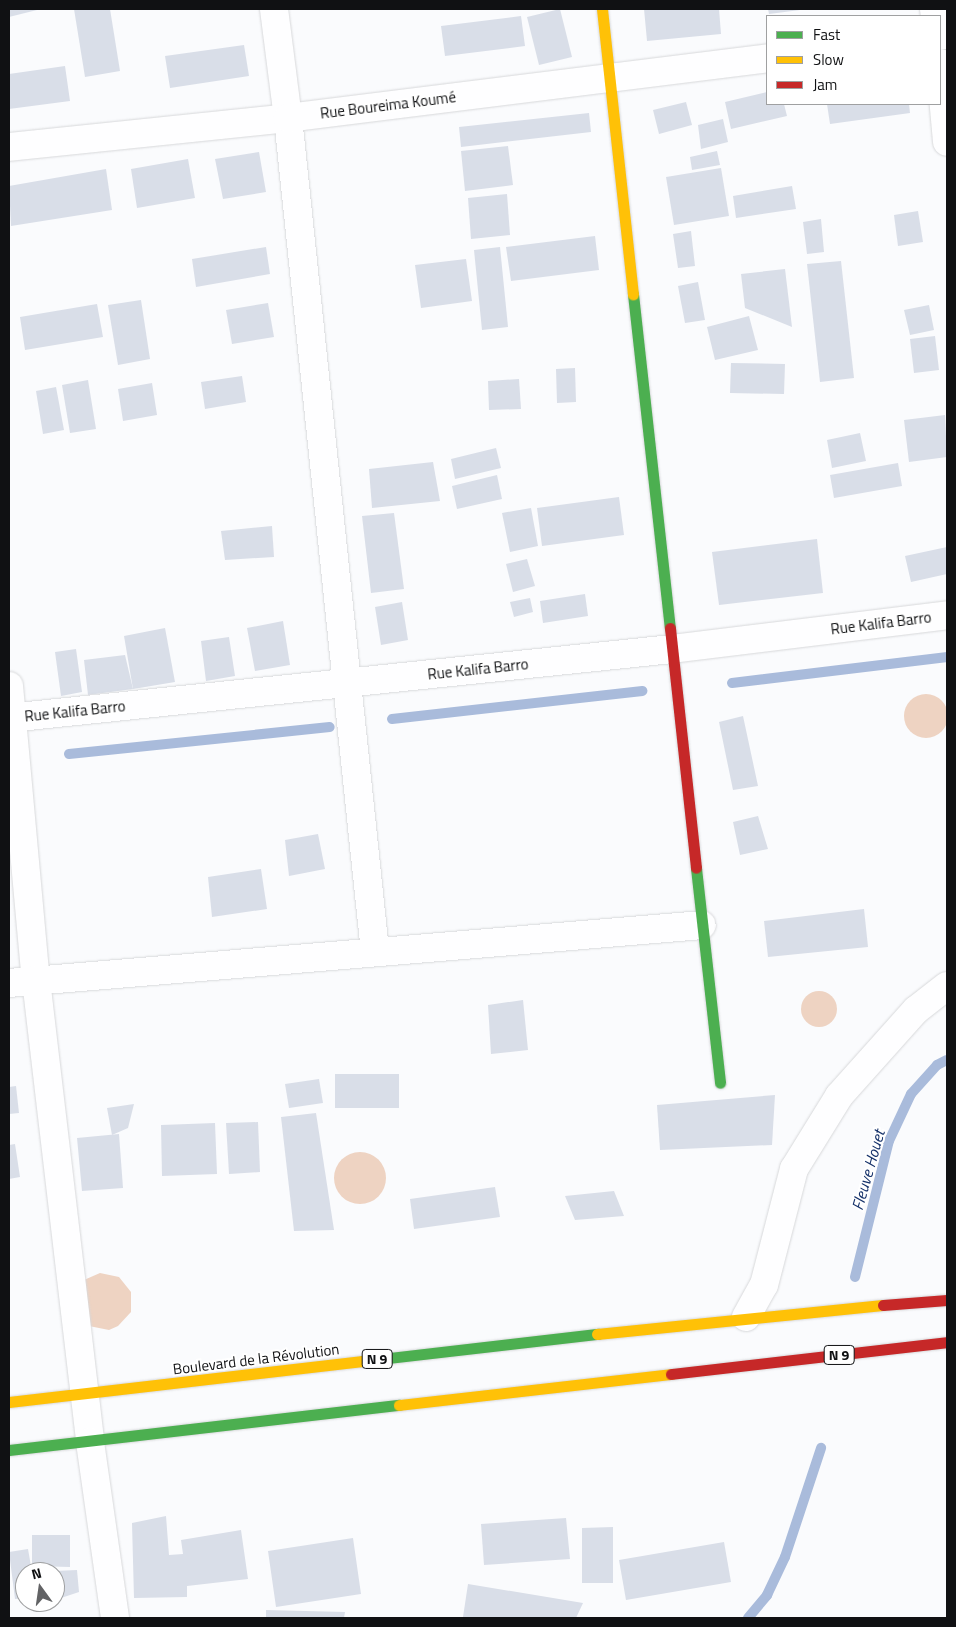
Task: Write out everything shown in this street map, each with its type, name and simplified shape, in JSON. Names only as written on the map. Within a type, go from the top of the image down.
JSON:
[{"type":"main road","points":[[602,9],[608,79],[720,1083]]},
{"type":"main road","name":"N 9","points":[[746,1317],[947,1300]]},
{"type":"main road","name":"Boulevard de la Révolution","points":[[9,1402],[746,1317]]},
{"type":"main road","name":"N 9","points":[[9,1450],[947,1342]]},
{"type":"street","points":[[274,9],[288,118],[375,951]]},
{"type":"street","name":"Rue Boureima Koumé","points":[[9,147],[288,118],[766,58]]},
{"type":"street","points":[[941,74],[947,142]]},
{"type":"street","name":"Rue Kalifa Barro","points":[[10,718],[672,649],[947,615]]},
{"type":"street","points":[[9,686],[10,718],[36,980],[90,1442],[115,1618]]},
{"type":"street","points":[[9,983],[702,925]]},
{"type":"street","points":[[746,1317],[764,1285],[794,1169],[799,1160],[839,1096],[916,1010],[947,986]]},
{"type":"shaded area","points":[[926,694],[938,698],[944,704],[948,716],[944,728],[938,734],[926,738],[914,734],[908,728],[904,716],[908,704],[914,698]]},
{"type":"shaded area","points":[[819,991],[832,996],[837,1009],[832,1022],[819,1027],[806,1022],[801,1009],[806,996]]},
{"type":"shaded area","points":[[355,1152],[365,1152],[379,1159],[386,1173],[386,1183],[379,1197],[365,1204],[355,1204],[345,1200],[338,1193],[334,1183],[334,1173],[338,1163],[345,1156]]},
{"type":"shaded area","points":[[100,1273],[119,1277],[131,1292],[131,1312],[118,1326],[109,1330],[89,1326],[84,1280]]},
{"type":"building","points":[[9,9],[41,9],[9,17]]},
{"type":"building","points":[[74,9],[110,9],[120,71],[85,77]]},
{"type":"building","points":[[560,9],[572,57],[539,65],[527,17]]},
{"type":"building","points":[[644,9],[719,9],[721,34],[647,41]]},
{"type":"building","points":[[768,9],[800,9],[800,10],[769,14]]},
{"type":"building","points":[[521,16],[525,46],[445,56],[441,26]]},
{"type":"building","points":[[244,45],[249,76],[170,88],[165,56]]},
{"type":"building","points":[[65,66],[70,101],[9,109],[9,74]]},
{"type":"building","points":[[766,92],[766,105],[784,105],[787,116],[731,129],[725,102]]},
{"type":"building","points":[[686,102],[692,125],[659,134],[653,110]]},
{"type":"building","points":[[827,105],[909,105],[910,113],[830,124]]},
{"type":"building","points":[[589,113],[591,132],[461,147],[459,127]]},
{"type":"building","points":[[723,119],[728,142],[701,149],[698,125]]},
{"type":"building","points":[[508,146],[513,185],[465,191],[461,151]]},
{"type":"building","points":[[717,151],[720,165],[692,170],[690,157]]},
{"type":"building","points":[[259,152],[266,192],[223,199],[215,159]]},
{"type":"building","points":[[188,159],[195,198],[137,208],[131,169]]},
{"type":"building","points":[[721,168],[729,216],[674,225],[666,177]]},
{"type":"building","points":[[106,169],[112,210],[11,226],[9,186]]},
{"type":"building","points":[[792,186],[796,209],[736,218],[733,196]]},
{"type":"building","points":[[507,194],[510,235],[471,239],[468,198]]},
{"type":"building","points":[[918,211],[923,242],[898,246],[894,215]]},
{"type":"building","points":[[821,219],[824,252],[807,254],[803,222]]},
{"type":"building","points":[[691,231],[695,266],[678,268],[673,234]]},
{"type":"building","points":[[595,236],[599,270],[511,281],[506,247]]},
{"type":"building","points":[[266,247],[270,274],[196,287],[192,259]]},
{"type":"building","points":[[500,247],[508,327],[482,330],[474,250]]},
{"type":"building","points":[[466,259],[472,301],[421,308],[415,265]]},
{"type":"building","points":[[841,261],[854,378],[820,382],[807,264]]},
{"type":"building","points":[[785,269],[792,327],[745,308],[741,274]]},
{"type":"building","points":[[698,282],[705,320],[685,323],[678,286]]},
{"type":"building","points":[[141,300],[150,359],[118,365],[108,305]]},
{"type":"building","points":[[268,303],[274,337],[232,344],[226,310]]},
{"type":"building","points":[[97,304],[103,337],[25,350],[20,317]]},
{"type":"building","points":[[929,305],[934,330],[910,335],[904,310]]},
{"type":"building","points":[[749,316],[758,350],[715,360],[707,327]]},
{"type":"building","points":[[935,336],[939,370],[914,373],[910,339]]},
{"type":"building","points":[[731,363],[785,364],[784,394],[730,393]]},
{"type":"building","points":[[575,368],[576,402],[557,403],[556,369]]},
{"type":"building","points":[[242,376],[246,402],[205,409],[201,382]]},
{"type":"building","points":[[519,379],[521,409],[489,410],[488,381]]},
{"type":"building","points":[[88,380],[96,429],[70,433],[62,385]]},
{"type":"building","points":[[152,383],[157,415],[123,421],[118,389]]},
{"type":"building","points":[[56,387],[64,430],[43,434],[36,391]]},
{"type":"building","points":[[945,415],[947,457],[909,462],[904,420]]},
{"type":"building","points":[[860,433],[866,461],[832,468],[827,440]]},
{"type":"building","points":[[496,448],[501,468],[455,479],[451,459]]},
{"type":"building","points":[[433,462],[440,501],[372,508],[369,469]]},
{"type":"building","points":[[898,463],[902,486],[834,498],[830,475]]},
{"type":"building","points":[[497,475],[502,499],[457,509],[452,486]]},
{"type":"building","points":[[619,497],[624,535],[542,546],[537,508]]},
{"type":"building","points":[[531,508],[538,546],[510,552],[502,513]]},
{"type":"building","points":[[394,513],[404,589],[371,593],[362,516]]},
{"type":"building","points":[[272,526],[274,557],[225,560],[221,531]]},
{"type":"building","points":[[817,539],[823,593],[719,605],[712,552]]},
{"type":"building","points":[[947,547],[947,574],[911,582],[905,556]]},
{"type":"building","points":[[527,559],[535,586],[513,592],[506,564]]},
{"type":"building","points":[[585,594],[588,616],[543,623],[540,601]]},
{"type":"building","points":[[530,598],[533,612],[514,617],[510,602]]},
{"type":"building","points":[[402,602],[408,640],[381,645],[375,607]]},
{"type":"building","points":[[283,621],[290,665],[255,671],[247,628]]},
{"type":"building","points":[[165,628],[175,682],[133,689],[124,636]]},
{"type":"building","points":[[229,637],[235,676],[206,681],[201,641]]},
{"type":"building","points":[[76,649],[82,692],[61,696],[55,652]]},
{"type":"building","points":[[125,655],[133,689],[88,695],[84,660]]},
{"type":"building","points":[[743,716],[758,786],[733,790],[719,722]]},
{"type":"building","points":[[758,816],[768,849],[740,855],[733,822]]},
{"type":"building","points":[[318,834],[325,869],[289,876],[285,840]]},
{"type":"building","points":[[261,869],[267,909],[212,917],[208,877]]},
{"type":"building","points":[[864,909],[868,947],[768,957],[764,921]]},
{"type":"building","points":[[523,1000],[528,1050],[491,1054],[488,1005]]},
{"type":"building","points":[[335,1074],[399,1074],[399,1108],[335,1108]]},
{"type":"building","points":[[319,1079],[323,1103],[289,1108],[285,1084]]},
{"type":"building","points":[[16,1086],[19,1113],[9,1114],[9,1087]]},
{"type":"building","points":[[775,1095],[772,1145],[660,1150],[657,1105]]},
{"type":"building","points":[[134,1104],[128,1128],[112,1135],[107,1108]]},
{"type":"building","points":[[316,1113],[334,1230],[294,1231],[281,1117]]},
{"type":"building","points":[[258,1122],[260,1172],[229,1174],[226,1123]]},
{"type":"building","points":[[215,1123],[217,1174],[162,1176],[161,1125]]},
{"type":"building","points":[[119,1134],[123,1188],[82,1191],[77,1138]]},
{"type":"building","points":[[15,1144],[20,1177],[9,1179],[9,1145]]},
{"type":"building","points":[[495,1187],[500,1217],[414,1229],[410,1199]]},
{"type":"building","points":[[614,1191],[624,1216],[575,1220],[565,1196]]},
{"type":"building","points":[[166,1516],[169,1555],[183,1554],[181,1540],[241,1530],[248,1579],[187,1586],[187,1597],[134,1598],[132,1523]]},
{"type":"building","points":[[566,1518],[570,1559],[484,1565],[481,1524]]},
{"type":"building","points":[[613,1527],[613,1583],[582,1583],[582,1528]]},
{"type":"building","points":[[32,1535],[70,1535],[70,1567],[65,1567],[65,1562],[32,1562]]},
{"type":"building","points":[[353,1538],[361,1594],[276,1607],[268,1551]]},
{"type":"building","points":[[724,1542],[731,1582],[626,1600],[619,1560]]},
{"type":"building","points":[[28,1549],[30,1562],[15,1562],[15,1599],[9,1552]]},
{"type":"building","points":[[77,1570],[79,1592],[65,1597],[65,1571]]},
{"type":"building","points":[[468,1584],[583,1603],[576,1618],[468,1618],[463,1617]]},
{"type":"building","points":[[266,1610],[345,1612],[344,1618],[266,1618]]},
{"type":"waterway","points":[[732,683],[947,657]]},
{"type":"waterway","points":[[392,719],[642,691]]},
{"type":"waterway","points":[[69,754],[330,727]]},
{"type":"waterway","name":"Fleuve Houet","points":[[855,1277],[889,1141],[911,1094],[937,1065],[947,1060]]},
{"type":"waterway","name":"Fleuve Houet","points":[[748,1618],[767,1595],[785,1557],[821,1448]]},
{"type":"traffic: fast","points":[[633,294],[670,628]]},
{"type":"traffic: fast","points":[[696,868],[720,1083]]},
{"type":"traffic: fast","points":[[363,1361],[597,1334]]},
{"type":"traffic: fast","points":[[9,1450],[399,1405]]},
{"type":"traffic: slow","points":[[602,9],[633,294]]},
{"type":"traffic: slow","points":[[597,1334],[883,1305]]},
{"type":"traffic: slow","points":[[9,1402],[363,1361]]},
{"type":"traffic: slow","points":[[399,1405],[671,1374]]},
{"type":"traffic: jam","points":[[670,628],[696,868]]},
{"type":"traffic: jam","points":[[883,1305],[947,1300]]},
{"type":"traffic: jam","points":[[671,1374],[947,1342]]}]
